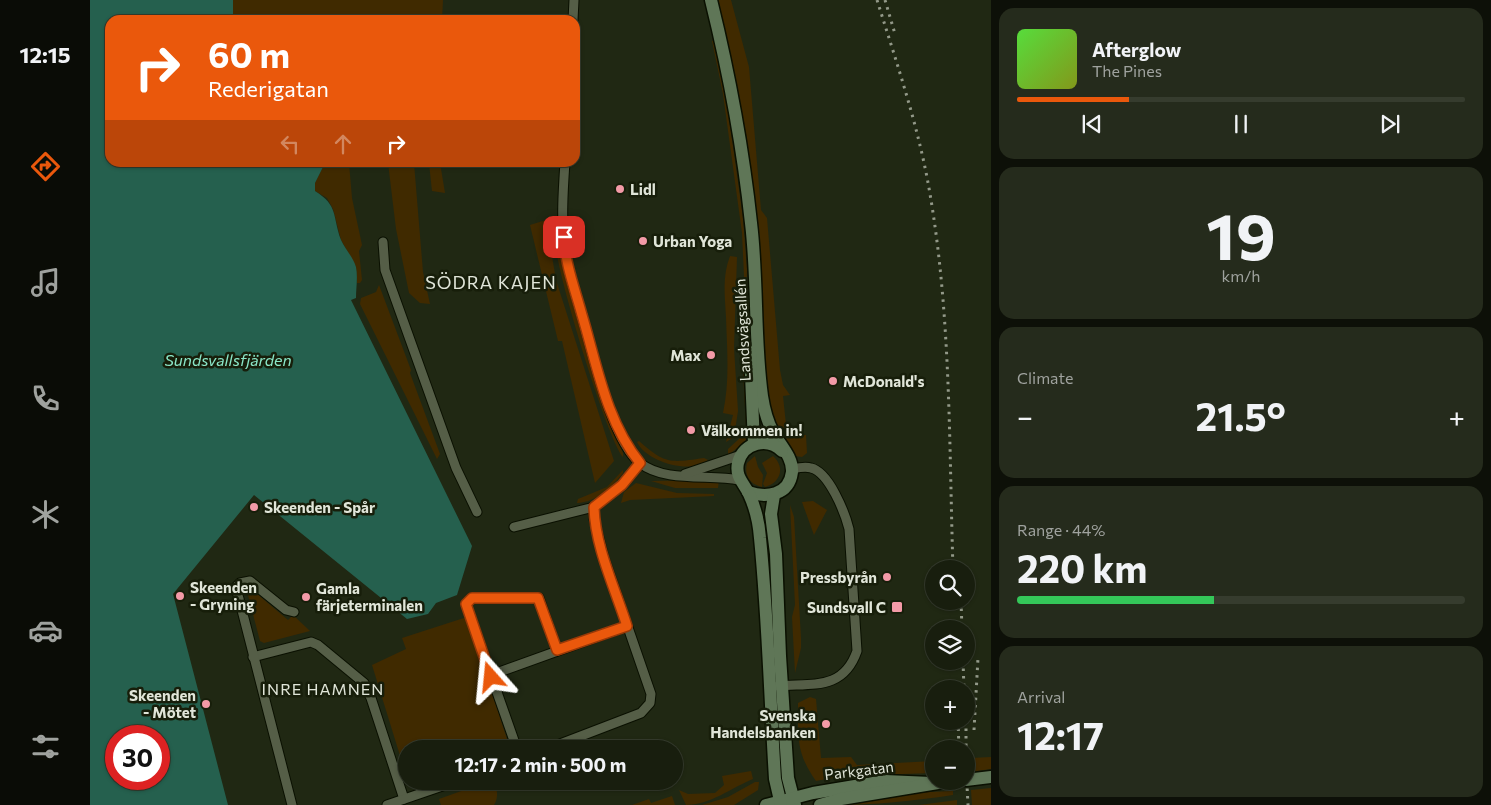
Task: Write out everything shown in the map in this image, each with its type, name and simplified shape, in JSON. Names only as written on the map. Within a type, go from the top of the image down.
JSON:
[{"type":"main road","name":"Landsvägsallén","points":[[711,0],[730,89],[751,222],[758,363],[764,405],[772,431],[791,464]]},
{"type":"main road","name":"Landsvägsallén","points":[[747,194],[750,372],[754,444]]},
{"type":"main road","points":[[748,492],[761,496],[774,495],[787,486],[791,464],[776,444],[766,442],[754,444],[741,455],[738,463],[739,480],[748,492],[760,536],[776,686],[794,802],[766,805]]},
{"type":"main road","points":[[774,495],[771,514],[776,554],[775,779],[780,803]]},
{"type":"main road","points":[[975,779],[991,777]]},
{"type":"main road","name":"Parkgatan","points":[[794,802],[885,781],[925,783]]},
{"type":"main road","name":"Parkgatan","points":[[820,805],[840,799],[925,784]]},
{"type":"street","points":[[573,15],[574,0]]},
{"type":"street","points":[[565,167],[565,250],[572,283],[599,374],[617,426],[640,463],[666,473],[685,474],[694,478],[722,476],[739,480]]},
{"type":"street","points":[[383,242],[385,270],[456,468],[477,512]]},
{"type":"street","points":[[685,474],[741,455]]},
{"type":"street","points":[[514,527],[594,507],[622,485],[640,463]]},
{"type":"street","points":[[776,686],[816,685],[832,680],[843,675],[854,661],[857,651],[850,529],[842,507],[822,474],[810,467],[791,464]]},
{"type":"street","points":[[570,740],[641,713],[647,708],[651,694],[602,550],[594,519],[594,507]]},
{"type":"street","points":[[292,805],[236,587],[240,583],[250,581],[286,610],[294,612]]},
{"type":"street","points":[[514,740],[466,604],[472,598],[538,598],[557,650]]},
{"type":"street","points":[[491,675],[627,626]]},
{"type":"street","points":[[253,657],[312,642],[364,683],[371,698],[404,800]]},
{"type":"street","points":[[386,805],[432,790]]},
{"type":"shaded area","points":[[233,0],[443,0],[442,15],[233,15]]},
{"type":"shaded area","points":[[717,0],[731,0],[749,67],[761,210],[767,218],[780,370],[783,385],[790,395],[783,396],[787,434],[806,435],[807,453],[802,457],[795,456],[783,443],[770,411],[762,351],[761,258],[746,134]]},
{"type":"shaded area","points":[[715,40],[726,96],[743,218],[747,270],[745,339],[750,431],[744,443],[728,455],[728,449],[740,438],[746,426],[742,355],[744,276],[742,233],[723,94],[712,41]]},
{"type":"shaded area","points":[[323,167],[349,167],[352,198],[362,245],[359,251],[362,280],[360,283],[357,283],[356,267],[341,240],[333,209],[327,198],[315,191],[315,183]]},
{"type":"shaded area","points":[[388,167],[414,167],[423,272],[430,304],[420,303],[409,293],[396,229]]},
{"type":"shaded area","points":[[429,167],[441,167],[445,193],[432,191]]},
{"type":"shaded area","points":[[546,220],[556,280],[614,461],[595,483],[562,341],[558,341],[530,225]]},
{"type":"shaded area","points":[[555,239],[558,239],[578,322],[610,423],[623,457],[615,444],[594,387],[563,282]]},
{"type":"shaded area","points":[[730,256],[737,257],[734,348],[738,411],[734,437],[726,442],[733,415],[723,413],[728,365],[725,286],[727,264]]},
{"type":"shaded area","points":[[379,285],[440,454],[437,459],[360,304],[361,298],[376,292]]},
{"type":"shaded area","points":[[639,441],[655,454],[668,460],[683,461],[704,458],[708,460],[691,466],[670,464],[650,455],[642,449],[637,442]]},
{"type":"shaded area","points":[[755,456],[758,467],[763,475],[762,487],[751,481],[746,471],[747,463]]},
{"type":"shaded area","points":[[773,456],[779,465],[778,479],[765,487],[763,484],[767,473],[762,463]]},
{"type":"shaded area","points":[[623,470],[618,479],[603,493],[591,500],[577,503],[578,499],[607,487]]},
{"type":"shaded area","points":[[719,480],[718,488],[675,488],[651,481]]},
{"type":"shaded area","points":[[636,483],[677,493],[714,494],[714,496],[630,500],[621,503],[624,492]]},
{"type":"shaded area","points":[[813,501],[827,510],[814,535],[802,502]]},
{"type":"shaded area","points":[[790,505],[794,517],[801,638],[801,648],[795,673],[792,617],[795,605]]},
{"type":"shaded area","points":[[256,593],[288,620],[293,615],[310,631],[264,643],[260,641],[248,595]]},
{"type":"shaded area","points":[[467,617],[507,739],[398,740],[398,749],[372,665],[406,649],[402,638]]},
{"type":"shaded area","points":[[810,697],[816,699],[821,758],[851,757],[857,765],[925,761],[925,773],[842,776],[816,781],[809,771],[799,744],[798,703]]},
{"type":"shaded area","points":[[991,757],[991,769],[975,771],[975,758]]},
{"type":"shaded area","points":[[751,771],[753,779],[704,802],[686,805],[679,790],[688,794],[715,793],[724,785],[722,776]]},
{"type":"shaded area","points":[[755,782],[759,782],[758,790],[734,805],[702,805],[728,797]]},
{"type":"shaded area","points":[[991,788],[991,805],[972,805],[971,790]]},
{"type":"shaded area","points":[[464,790],[497,790],[497,799],[494,805],[441,805],[439,799]]},
{"type":"shaded area","points":[[953,791],[953,795],[923,799],[834,805],[907,793]]},
{"type":"shaded area","points":[[672,796],[675,805],[632,805],[649,799],[651,803]]},
{"type":"shaded area","points":[[957,800],[957,805],[919,805]]},
{"type":"water","name":"Sundsvallsfjärden","points":[[90,0],[233,0],[233,15],[105,15],[105,167],[323,167],[315,183],[315,191],[323,196],[334,212],[341,240],[356,267],[356,298],[351,300],[472,546],[457,595],[436,603],[428,614],[407,619],[254,495],[173,594],[228,805],[90,805]]},
{"type":"railway","points":[[877,0],[920,145],[937,240],[948,381],[953,560]]},
{"type":"railway","points":[[885,0],[895,34]]},
{"type":"railway","points":[[961,610],[962,620]]},
{"type":"railway","points":[[975,712],[978,658]]},
{"type":"railway","points":[[963,670],[964,680]]},
{"type":"railway","points":[[958,730],[959,740]]},
{"type":"railway","points":[[966,730],[966,740]]},
{"type":"railway","points":[[967,790],[968,805]]},
{"type":"place","name":"Lidl","points":[[620,189]]},
{"type":"place","name":"Urban Yoga","points":[[643,241]]},
{"type":"place","name":"Max","points":[[711,355]]},
{"type":"place","name":"McDonald's","points":[[833,381]]},
{"type":"place","name":"Välkommen in!","points":[[691,430]]},
{"type":"place","name":"Skeenden - Spår","points":[[254,507]]},
{"type":"place","name":"Pressbyrån","points":[[887,577]]},
{"type":"place","name":"Skeenden - Gryning","points":[[180,596]]},
{"type":"place","name":"Gamla färjeterminalen","points":[[306,597]]},
{"type":"place","name":"Sundsvall C","points":[[897,607]]},
{"type":"place","name":"Skeenden - Mötet","points":[[206,704]]},
{"type":"place","name":"Svenska Handelsbanken","points":[[826,724]]},
{"type":"district","name":"SÖDRA KAJEN","points":[[491,282]]},
{"type":"district","name":"INRE HAMNEN","points":[[323,688]]},
{"type":"route","points":[[491,677],[466,604],[472,598],[538,598],[557,650],[627,626],[597,533],[594,507],[609,498],[640,463],[632,453],[617,426],[599,374],[572,283],[564,237]]}]
